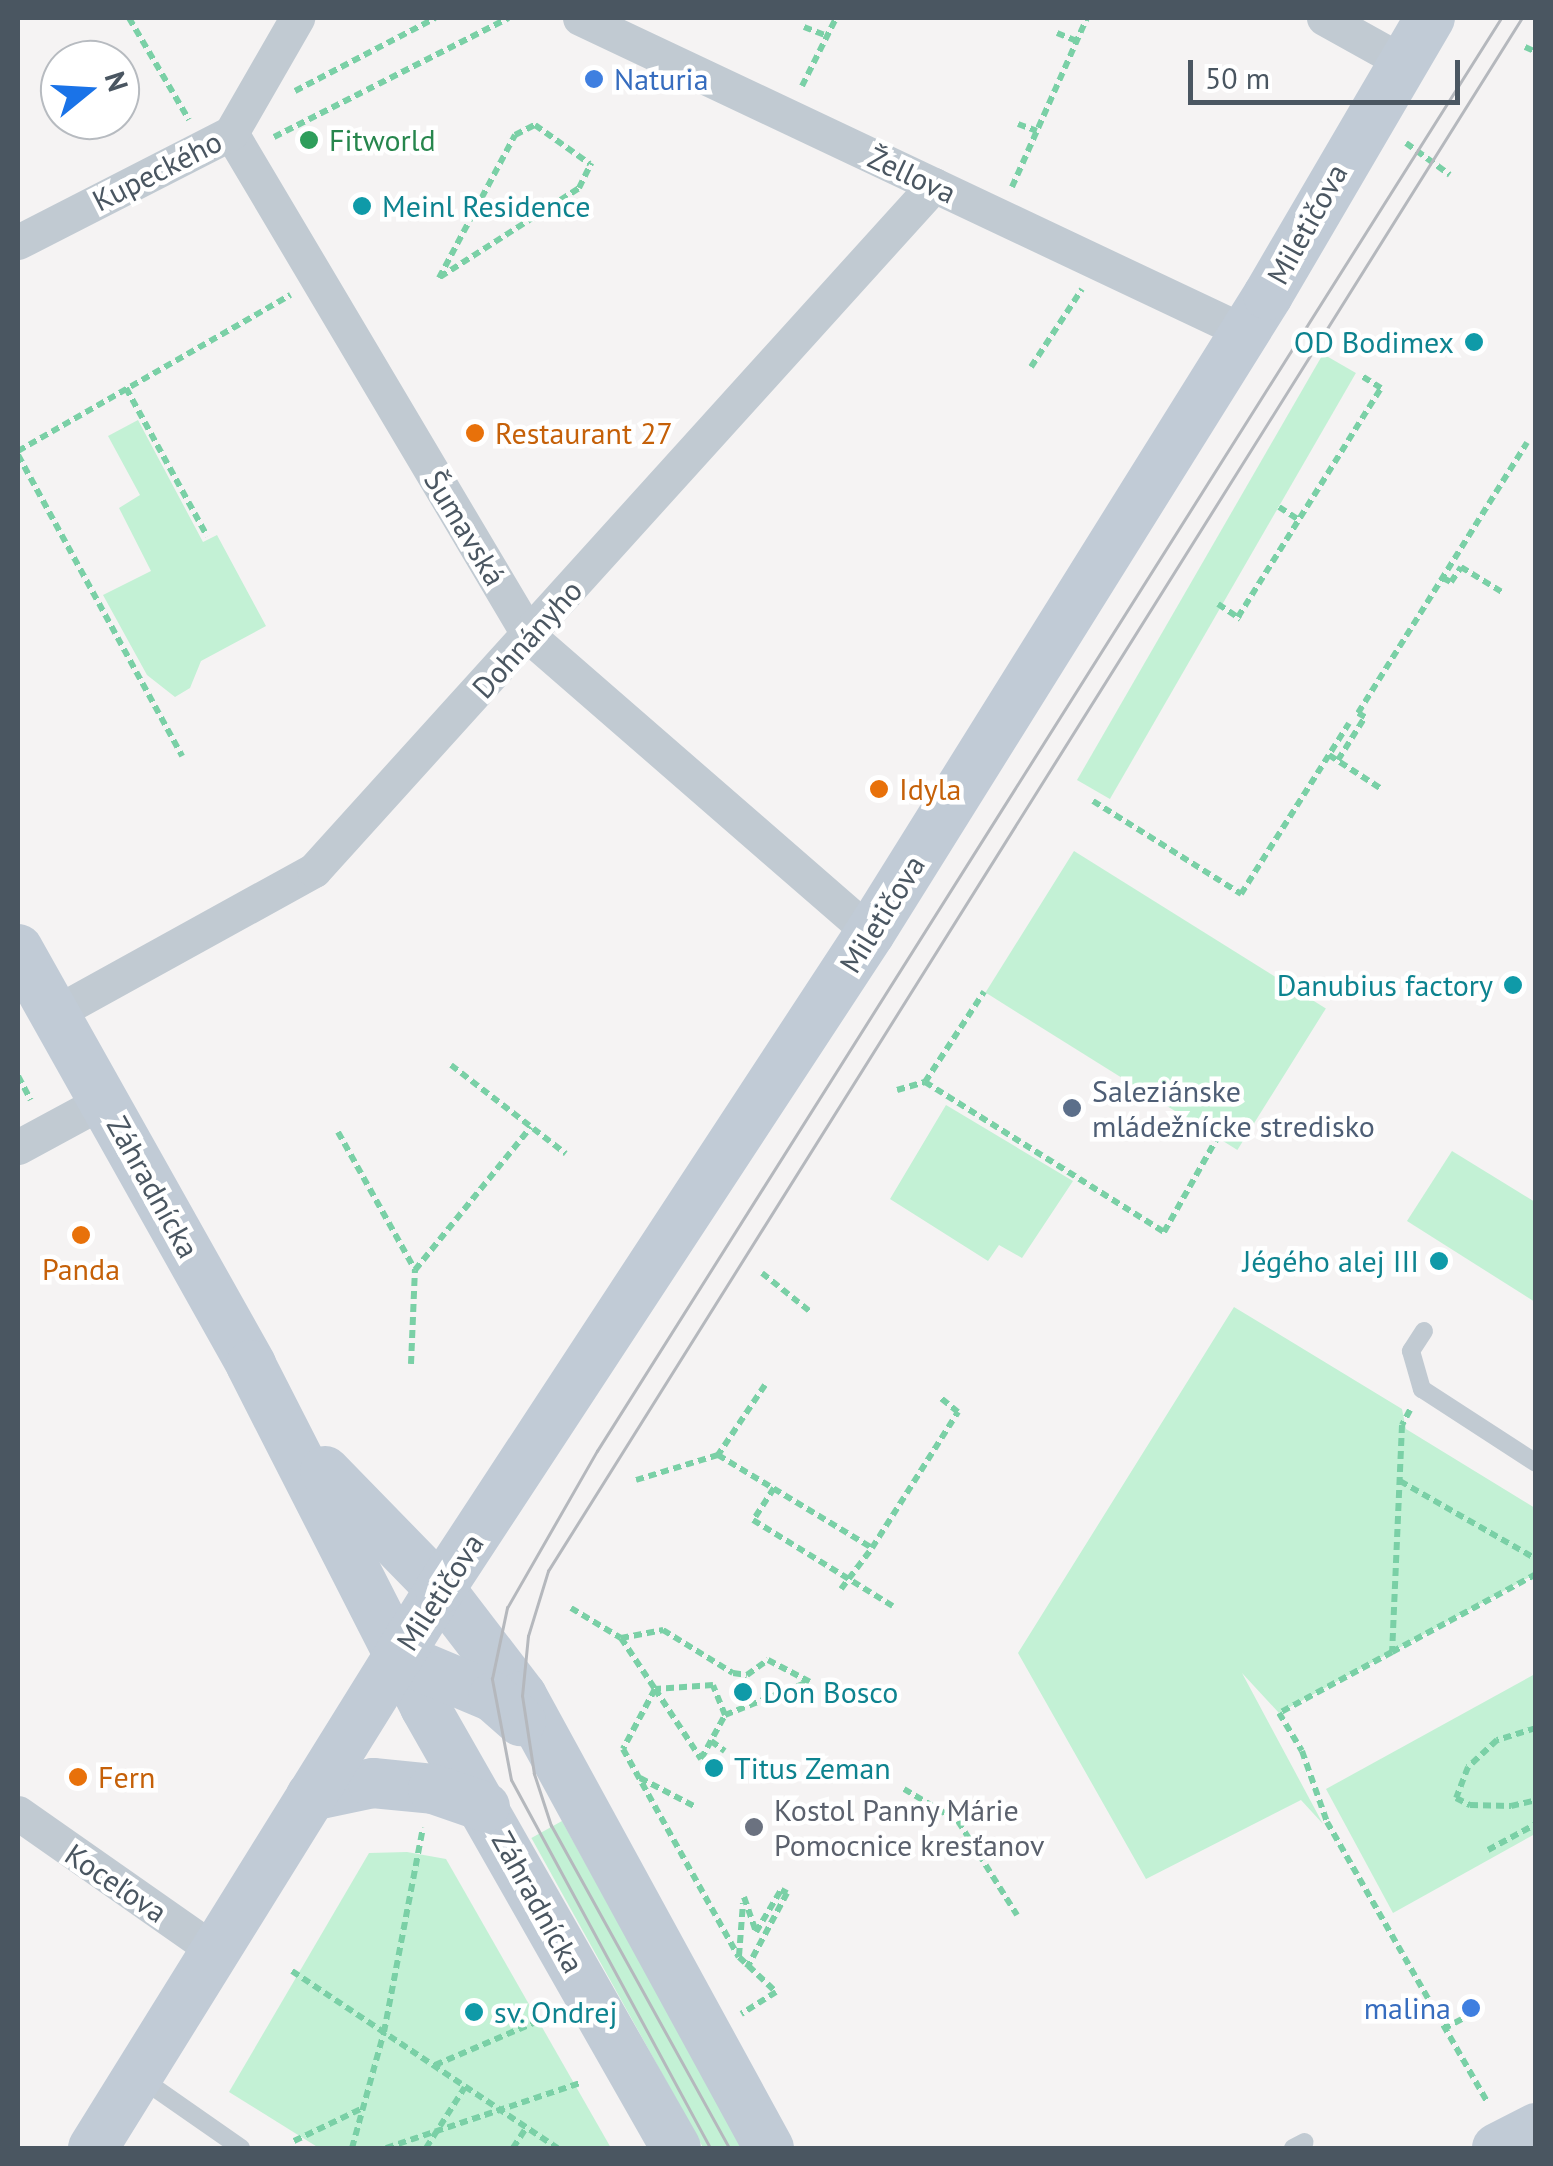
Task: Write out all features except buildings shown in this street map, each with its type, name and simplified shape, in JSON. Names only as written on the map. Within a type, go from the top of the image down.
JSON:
[{"type":"street","name":"Kupeckého","points":[[18,242],[217,141],[297,18]]},
{"type":"street","name":"Žellova","points":[[580,18],[1245,332]]},
{"type":"street","points":[[1324,18],[1382,40]]},
{"type":"street","name":"Miletičova","points":[[92,2148],[440,1589],[870,933],[1245,332],[1382,40],[1430,18]]},
{"type":"street","name":"Šumavská","points":[[217,141],[319,280],[530,638],[870,933]]},
{"type":"street","name":"Dohnányho","points":[[55,1013],[314,870],[530,638],[934,185]]},
{"type":"street","name":"Záhradnícka","points":[[18,949],[284,1428],[398,1657],[485,1807],[669,2144]]},
{"type":"street","points":[[18,1147],[104,1100]]},
{"type":"street","name":"Záhradnícka","points":[[284,1428],[440,1589],[522,1696],[768,2148]]},
{"type":"street","name":"Záhradnícka","points":[[398,1657],[493,1697],[546,1746]]},
{"type":"street","points":[[312,1796],[374,1782],[433,1789],[485,1807]]},
{"type":"street","name":"Koceľova","points":[[18,1814],[215,1951]]},
{"type":"street","points":[[1492,2125],[1536,2128]]},
{"type":"lane","points":[[1424,1331],[1412,1351],[1422,1390],[1536,1462]]},
{"type":"lane","points":[[138,2076],[241,2148]]},
{"type":"path","points":[[129,18],[217,141]]},
{"type":"path","points":[[288,106],[293,92],[436,18]]},
{"type":"path","points":[[276,135],[509,18]]},
{"type":"path","points":[[800,91],[836,18]]},
{"type":"path","points":[[1012,188],[1088,18]]},
{"type":"path","points":[[804,26],[827,36]]},
{"type":"path","points":[[1057,33],[1077,41]]},
{"type":"path","points":[[1525,46],[1536,52]]},
{"type":"path","points":[[270,144],[282,120]]},
{"type":"path","points":[[1018,124],[1037,131]]},
{"type":"path","points":[[535,125],[591,162],[578,188],[439,278],[516,135],[535,125]]},
{"type":"path","points":[[1031,368],[1100,263]]},
{"type":"path","points":[[182,756],[18,453],[319,280]]},
{"type":"path","points":[[1218,604],[1240,618],[1381,388],[1362,376]]},
{"type":"path","points":[[126,388],[208,536]]},
{"type":"path","points":[[1338,760],[1365,717],[1358,713],[1527,443]]},
{"type":"path","points":[[1280,508],[1299,520]]},
{"type":"path","points":[[1443,578],[1451,582],[1462,567],[1502,592]]},
{"type":"path","points":[[1093,801],[1241,894],[1350,723]]},
{"type":"path","points":[[1329,755],[1380,788]]},
{"type":"path","points":[[897,1090],[925,1082],[984,992]]},
{"type":"path","points":[[451,1065],[566,1154]]},
{"type":"path","points":[[18,1076],[32,1101]]},
{"type":"path","points":[[925,1082],[1164,1232],[1220,1134]]},
{"type":"path","points":[[415,1270],[530,1127]]},
{"type":"path","points":[[338,1132],[415,1270],[411,1364]]},
{"type":"path","points":[[762,1272],[812,1313]]},
{"type":"path","points":[[636,1480],[718,1455],[765,1385]]},
{"type":"path","points":[[1392,1652],[1402,1424],[1422,1390]]},
{"type":"path","points":[[842,1589],[958,1412],[941,1398]]},
{"type":"path","points":[[718,1455],[872,1548]]},
{"type":"path","points":[[1400,1481],[1536,1559]]},
{"type":"path","points":[[774,1488],[753,1520],[893,1606]]},
{"type":"path","points":[[1492,2125],[1328,1822],[1302,1751],[1280,1713],[1536,1574]]},
{"type":"path","points":[[571,1608],[621,1638],[701,1759],[726,1715],[810,1682],[768,1660],[747,1675],[734,1673],[664,1630],[621,1638]]},
{"type":"path","points":[[655,1689],[713,1684],[726,1715]]},
{"type":"path","points":[[655,1689],[622,1749],[739,1958],[776,1992],[730,2020]]},
{"type":"path","points":[[1536,1728],[1497,1740],[1468,1768],[1456,1798],[1470,1805],[1511,1806],[1536,1800]]},
{"type":"path","points":[[711,1741],[724,1751]]},
{"type":"path","points":[[639,1778],[694,1806]]},
{"type":"path","points":[[904,1789],[958,1821],[1017,1915]]},
{"type":"path","points":[[1488,1850],[1536,1824]]},
{"type":"path","points":[[352,2148],[384,2032],[424,1827]]},
{"type":"path","points":[[739,1958],[744,1897],[756,1932],[781,1890],[787,1893],[747,1968]]},
{"type":"path","points":[[292,1970],[557,2148]]},
{"type":"path","points":[[1443,2029],[1466,2017]]},
{"type":"path","points":[[434,2066],[545,2018]]},
{"type":"path","points":[[386,2148],[580,2084]]},
{"type":"path","points":[[426,2148],[465,2086]]},
{"type":"path","points":[[294,2142],[363,2108]]},
{"type":"path","points":[[514,2148],[526,2128]]},
{"type":"green space","points":[[1323,354],[1356,373],[1110,799],[1077,780]]},
{"type":"green space","points":[[138,420],[203,542],[217,535],[266,626],[201,661],[190,688],[175,697],[147,675],[103,595],[151,571],[119,508],[140,495],[108,436]]},
{"type":"green space","points":[[1074,851],[1326,1008],[1237,1150],[986,993]]},
{"type":"green space","points":[[946,1105],[1073,1181],[1022,1258],[999,1245],[988,1261],[890,1199]]},
{"type":"green space","points":[[1452,1151],[1535,1202],[1535,1302],[1407,1221]]},
{"type":"green space","points":[[1234,1307],[1402,1409],[1406,1429],[1535,1508],[1535,1574],[1279,1713],[1242,1673],[1323,1824],[1301,1800],[1146,1879],[1018,1653]]},
{"type":"green space","points":[[1535,1674],[1535,1834],[1393,1913],[1326,1789]]},
{"type":"green space","points":[[562,1821],[743,2147],[703,2148],[531,1838]]},
{"type":"green space","points":[[407,1852],[446,1859],[611,2148],[319,2148],[229,2092],[369,1853]]},
{"type":"tram line","points":[[710,2148],[511,1780],[492,1679],[507,1608],[597,1451],[1501,18]]},
{"type":"tram line","points":[[729,2148],[551,1826],[534,1774],[522,1696],[528,1636],[548,1571],[1522,18]]},
{"type":"place","name":"Naturia","points":[[594,79]]},
{"type":"place","name":"Fitworld","points":[[309,140]]},
{"type":"place","name":"Meinl Residence","points":[[362,206]]},
{"type":"place","name":"OD Bodimex","points":[[1474,342]]},
{"type":"place","name":"Restaurant 27","points":[[475,433]]},
{"type":"place","name":"Idyla","points":[[879,789]]},
{"type":"place","name":"Danubius factory","points":[[1513,985]]},
{"type":"place","name":"Saleziánske mládežnícke stredisko","points":[[1072,1108]]},
{"type":"place","name":"Panda","points":[[81,1235]]},
{"type":"place","name":"Jégého alej III","points":[[1439,1261]]},
{"type":"place","name":"Don Bosco","points":[[743,1692]]},
{"type":"place","name":"Titus Zeman","points":[[714,1768]]},
{"type":"place","name":"Fern","points":[[78,1777]]},
{"type":"place","name":"Kostol Panny Márie Pomocnice kresťanov","points":[[754,1827]]},
{"type":"place","name":"malina","points":[[1471,2008]]},
{"type":"place","name":"sv. Ondrej","points":[[474,2012]]}]
